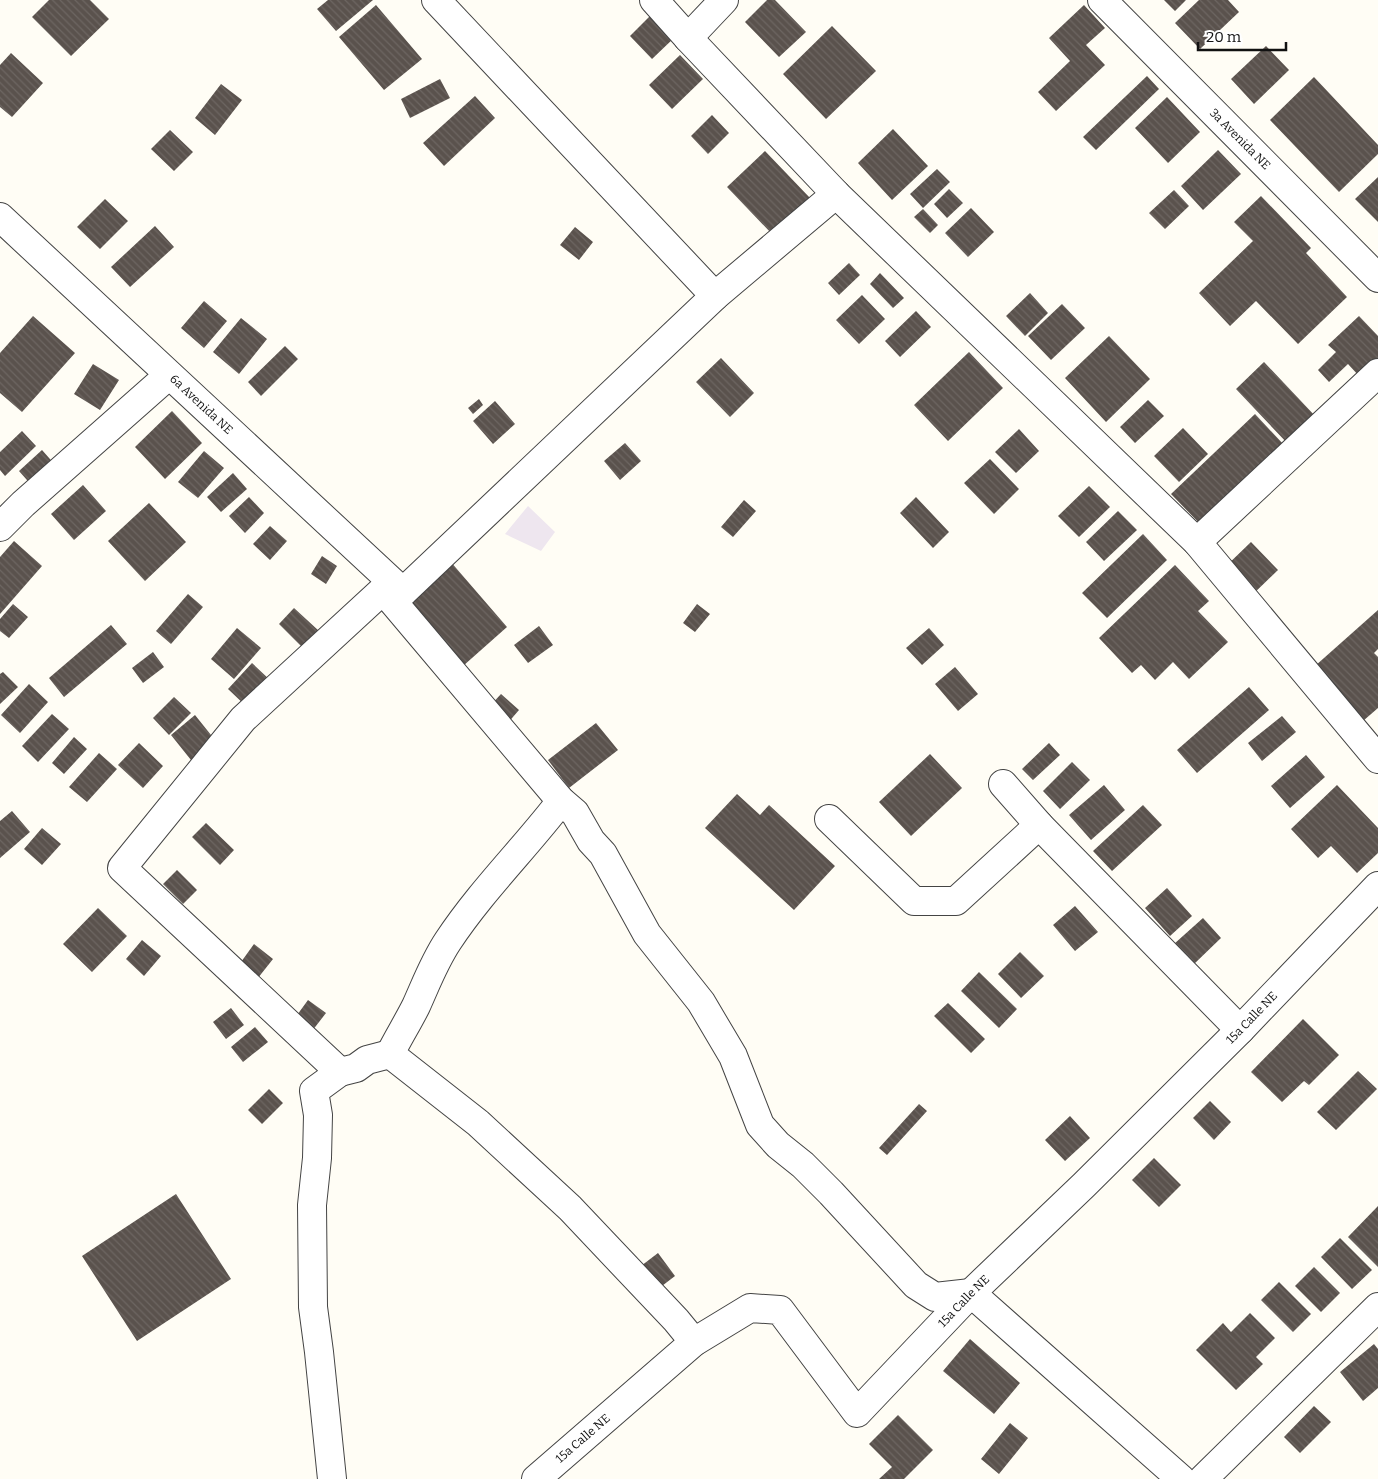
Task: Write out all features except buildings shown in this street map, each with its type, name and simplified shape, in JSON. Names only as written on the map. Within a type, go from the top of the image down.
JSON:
[{"type":"street","points":[[436,0],[715,296]]},
{"type":"street","points":[[654,0],[836,194],[1197,542],[1378,759]]},
{"type":"street","points":[[688,38],[724,0]]},
{"type":"street","name":"3a Avenida NE","points":[[1102,0],[1378,278]]},
{"type":"street","points":[[340,1072],[122,868],[242,719],[393,591],[715,296],[836,194]]},
{"type":"street","name":"6a Avenida NE","points":[[0,217],[169,375],[393,591],[561,801],[575,814],[590,841],[603,854],[647,934],[701,1002],[733,1056],[760,1126],[778,1145],[817,1179],[916,1285],[935,1296],[971,1293]]},
{"type":"street","points":[[1197,542],[1378,372]]},
{"type":"street","points":[[0,527],[22,504],[169,375]]},
{"type":"street","points":[[1003,784],[1039,825],[1240,1030]]},
{"type":"street","points":[[332,1479],[320,1352],[313,1308],[312,1205],[317,1158],[318,1115],[314,1092],[340,1072],[356,1068],[366,1060],[390,1054],[415,1008],[436,962],[466,915],[534,836],[561,801]]},
{"type":"street","points":[[830,819],[914,901],[956,900],[1039,825]]},
{"type":"street","name":"15a Calle NE","points":[[536,1479],[694,1342],[750,1308],[780,1310],[858,1413],[971,1293],[1084,1185],[1240,1030],[1378,886]]},
{"type":"street","points":[[390,1054],[478,1123],[570,1208],[676,1320],[694,1342]]},
{"type":"street","points":[[971,1293],[1181,1479]]},
{"type":"street","points":[[1204,1479],[1378,1307]]},
{"type":"shaded area","points":[[528,506],[555,532],[541,551],[505,534]]}]
